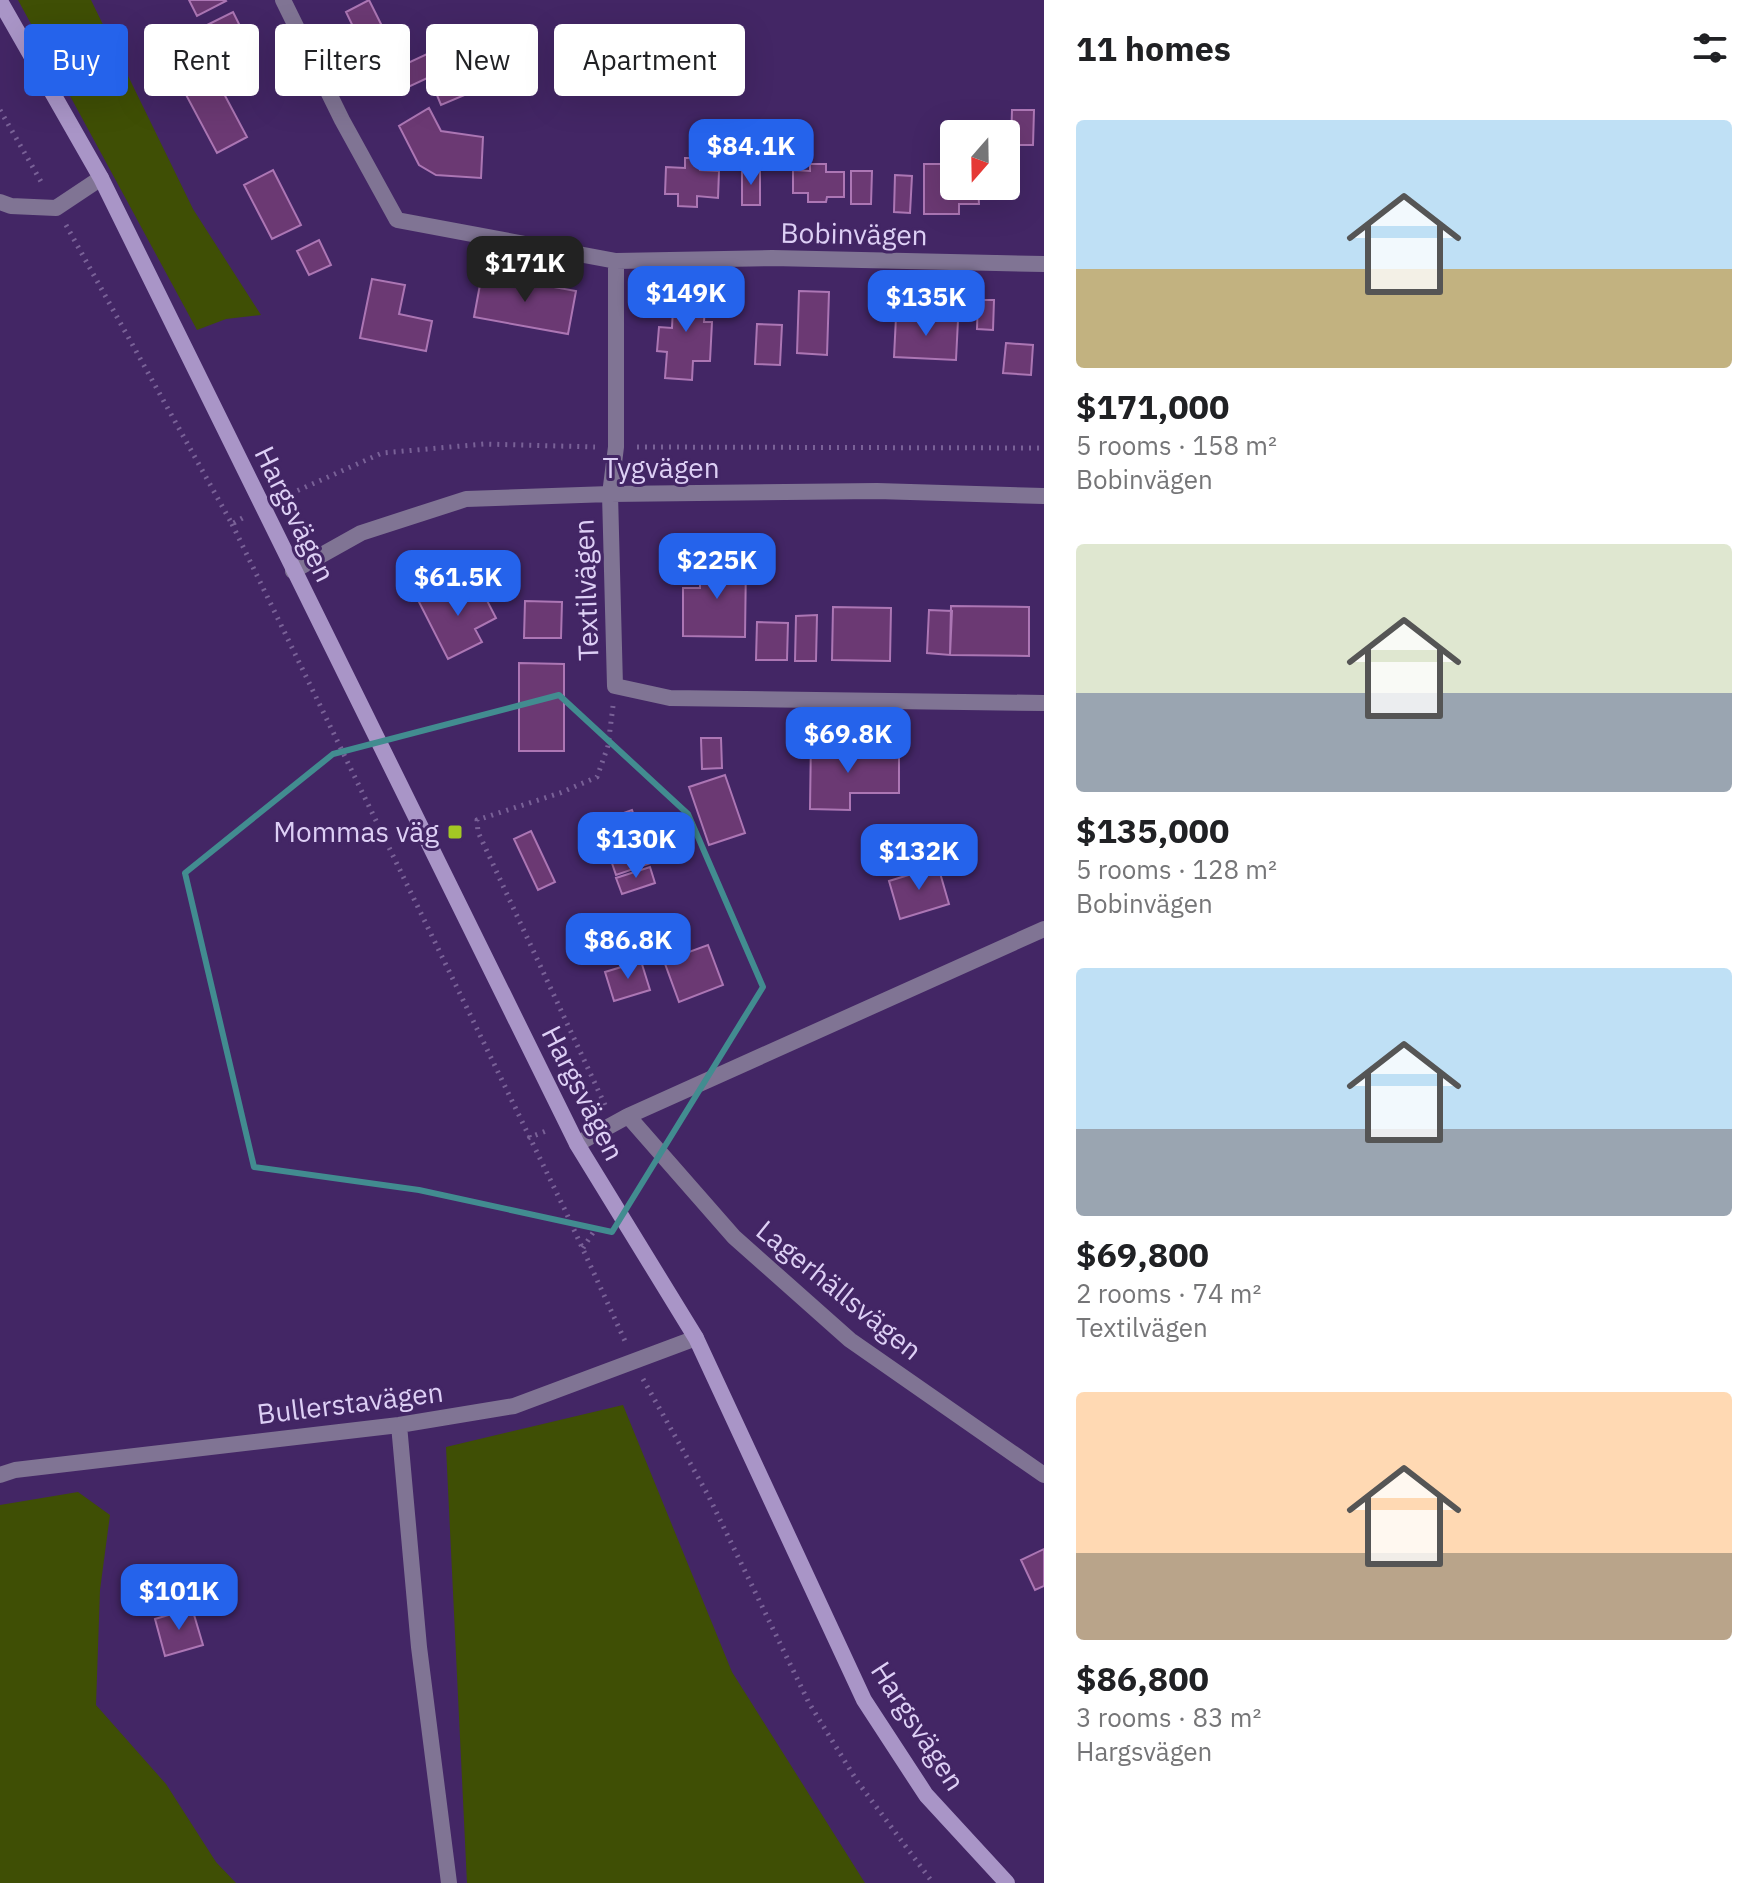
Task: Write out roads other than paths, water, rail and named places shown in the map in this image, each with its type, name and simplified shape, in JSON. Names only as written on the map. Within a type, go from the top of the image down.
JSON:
[{"type":"street","name":"Bobinvägen","points":[[283,0],[342,120],[397,220],[616,261],[772,258],[1044,264]]},
{"type":"street","name":"Hargsvägen","points":[[0,1],[101,178],[577,1144],[696,1338],[864,1700],[926,1795],[1007,1883]]},
{"type":"street","points":[[0,202],[11,206],[56,208],[101,178]]},
{"type":"street","points":[[610,494],[616,447],[616,261]]},
{"type":"street","name":"Tygvägen","points":[[293,571],[361,533],[466,499],[877,491],[1044,496]]},
{"type":"street","name":"Textilvägen","points":[[610,494],[615,686],[670,698],[1044,703]]},
{"type":"street","points":[[577,1144],[628,1116],[1044,929]]},
{"type":"street","name":"Lagerhällsvägen","points":[[628,1116],[734,1237],[850,1340],[1044,1475]]},
{"type":"street","name":"Bullerstavägen","points":[[0,1475],[15,1470],[399,1425],[514,1406],[696,1338]]},
{"type":"street","points":[[399,1425],[419,1647],[449,1883]]},
{"type":"place","name":"Mommas väg","points":[[455,832]]}]
